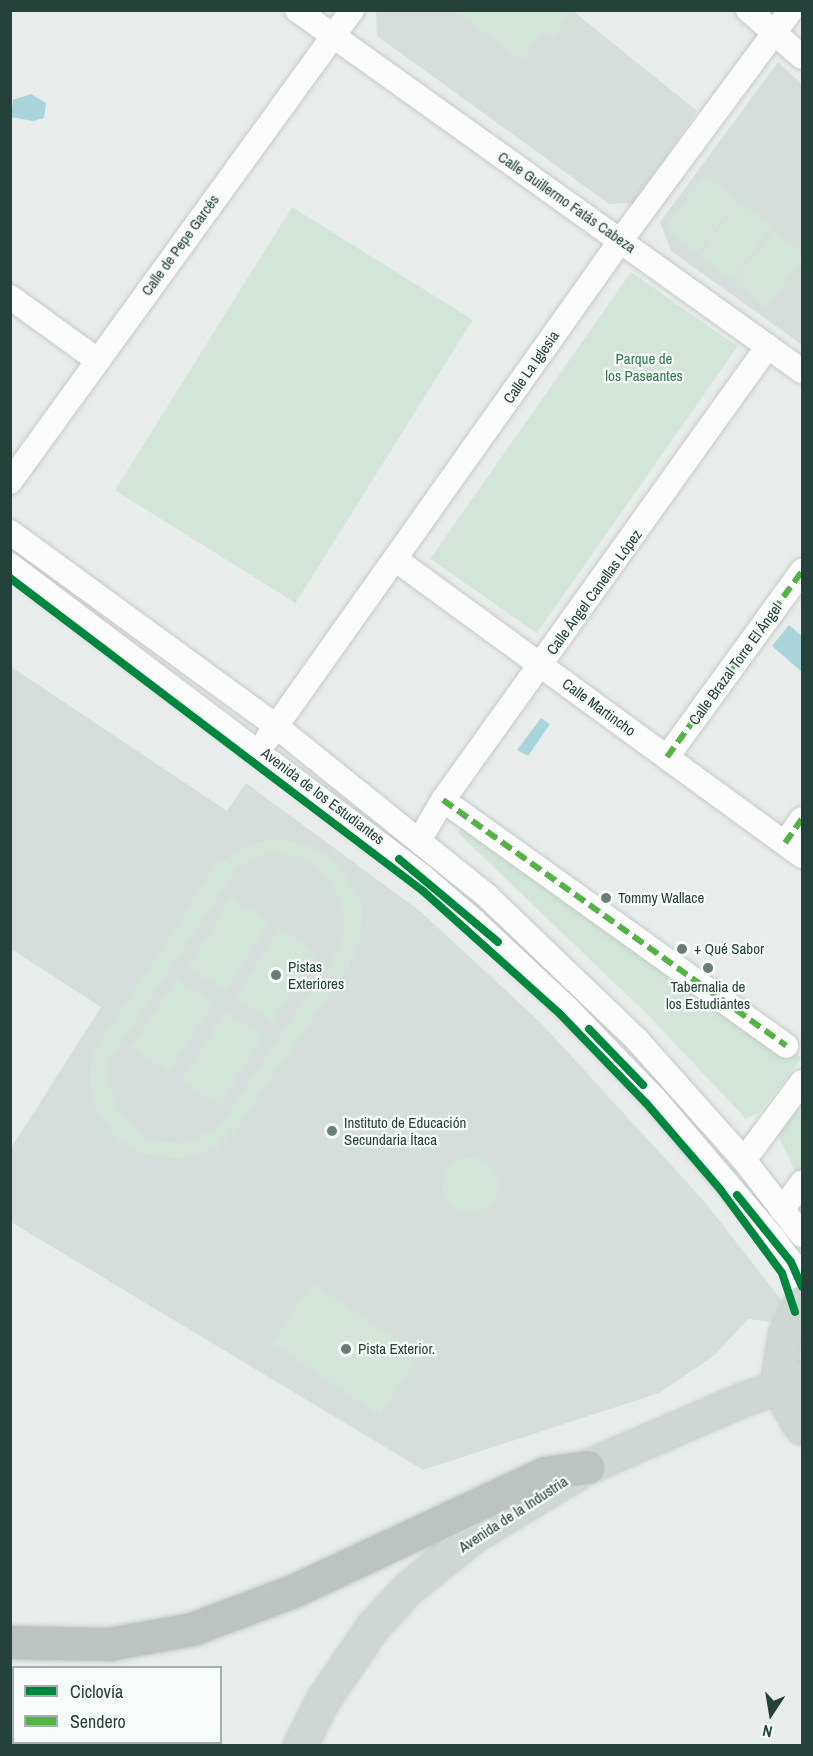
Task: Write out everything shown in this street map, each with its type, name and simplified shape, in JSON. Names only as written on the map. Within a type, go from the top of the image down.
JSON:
[{"type":"highway","points":[[10,1642],[110,1644],[192,1629],[293,1591],[545,1473],[588,1467]]},
{"type":"main road","points":[[802,1302],[784,1342],[802,1428]]},
{"type":"main road","name":"Avenida de la Industria","points":[[300,1746],[345,1666],[374,1626],[408,1589],[474,1536],[588,1467],[792,1383]]},
{"type":"street","name":"Calle Guillermo Fatás Cabeza","points":[[297,10],[802,371]]},
{"type":"street","name":"Calle de Pepe Garcés","points":[[10,482],[331,35],[352,10]]},
{"type":"street","points":[[748,10],[802,57]]},
{"type":"street","name":"Calle La Iglesia","points":[[257,751],[277,727],[621,240],[791,10]]},
{"type":"street","points":[[10,297],[97,360]]},
{"type":"street","name":"Calle Ángel Canellas López","points":[[420,839],[443,800],[542,665],[768,346]]},
{"type":"street","name":"Avenida de los Estudiantes","points":[[10,532],[277,727],[420,839],[541,944],[694,1101],[744,1160],[802,1235]]},
{"type":"street","name":"Calle Martincho","points":[[395,559],[794,849]]},
{"type":"street","name":"Avenida de los Estudiantes","points":[[10,565],[422,876],[474,921],[567,1008],[655,1098],[774,1239],[791,1262],[802,1287]]},
{"type":"street","name":"Calle Brazal Torre El Ángel","points":[[667,757],[802,572]]},
{"type":"street","points":[[443,800],[786,1046]]},
{"type":"street","points":[[794,849],[802,819]]},
{"type":"street","points":[[744,1160],[802,1082]]},
{"type":"street","points":[[655,1098],[694,1101]]},
{"type":"street","points":[[783,1210],[802,1182]]},
{"type":"shaded area","points":[[376,10],[573,11],[697,111],[635,203],[609,204],[377,36]]},
{"type":"shaded area","points":[[778,62],[802,84],[802,345],[671,251],[660,222]]},
{"type":"shaded area","name":"Instituto de Educación Secundaria Ítaca","points":[[10,666],[227,811],[246,783],[420,911],[542,1024],[704,1201],[783,1302],[773,1322],[748,1319],[715,1355],[659,1393],[423,1470],[11,1222],[11,1148],[101,1007],[11,949]]},
{"type":"green space","points":[[454,11],[572,11],[554,37],[543,31],[522,60]]},
{"type":"green space","points":[[705,175],[738,201],[697,254],[664,228]]},
{"type":"green space","points":[[739,202],[772,227],[731,280],[699,256]]},
{"type":"green space","points":[[292,207],[473,320],[296,603],[115,490]]},
{"type":"green space","points":[[774,230],[802,252],[802,260],[766,308],[733,282]]},
{"type":"green space","name":"Parque de los Paseantes","points":[[631,272],[737,347],[537,633],[430,559]]},
{"type":"green space","points":[[467,818],[802,1058],[759,1113],[746,1119],[648,1015],[459,834]]},
{"type":"green space","points":[[274,839],[308,844],[339,865],[362,903],[360,942],[349,966],[238,1126],[216,1148],[181,1159],[143,1154],[119,1139],[98,1114],[90,1088],[89,1059],[217,864],[246,846]],"holes":[[[268,852],[301,857],[326,875],[343,908],[344,935],[335,956],[219,1127],[184,1144],[147,1140],[120,1114],[106,1075],[111,1058],[240,865]]]},
{"type":"green space","points":[[231,898],[269,922],[226,991],[188,968]]},
{"type":"green space","name":"Pistas Exteriores","points":[[280,929],[317,953],[272,1022],[235,998]]},
{"type":"green space","points":[[176,979],[213,1003],[168,1072],[131,1048]]},
{"type":"green space","points":[[225,1012],[263,1036],[220,1105],[182,1082]]},
{"type":"green space","points":[[802,1082],[802,1182],[801,1184],[773,1124]]},
{"type":"green space","points":[[470,1157],[485,1162],[493,1170],[498,1185],[493,1200],[485,1208],[470,1213],[455,1208],[447,1200],[442,1185],[447,1170],[455,1162]]},
{"type":"green space","name":"Pista Exterior.","points":[[312,1283],[420,1356],[380,1415],[272,1343]]},
{"type":"water","points":[[31,94],[46,103],[44,118],[33,121],[11,117],[13,100]]},
{"type":"water","points":[[789,625],[802,636],[802,672],[772,646]]},
{"type":"water","points":[[541,718],[550,724],[528,756],[517,750]]},
{"type":"marked path","points":[[667,757],[802,571]]},
{"type":"marked path","points":[[443,800],[786,1046]]},
{"type":"marked path","points":[[785,843],[802,819]]},
{"type":"cycle path","points":[[10,578],[423,891],[560,1014],[646,1103],[720,1189],[782,1273],[795,1312]]},
{"type":"cycle path","points":[[399,859],[498,942]]},
{"type":"cycle path","points":[[589,1029],[643,1085]]},
{"type":"cycle path","points":[[737,1195],[791,1262],[802,1287]]},
{"type":"place","name":"Tommy Wallace","points":[[606,898]]},
{"type":"place","name":"+ Qué Sabor","points":[[682,949]]},
{"type":"place","name":"Tabernalia de los Estudiantes","points":[[708,968]]},
{"type":"place","name":"Pistas Exteriores","points":[[276,975]]},
{"type":"place","name":"Instituto de Educación Secundaria Ítaca","points":[[332,1131]]},
{"type":"place","name":"Pista Exterior.","points":[[346,1349]]}]
